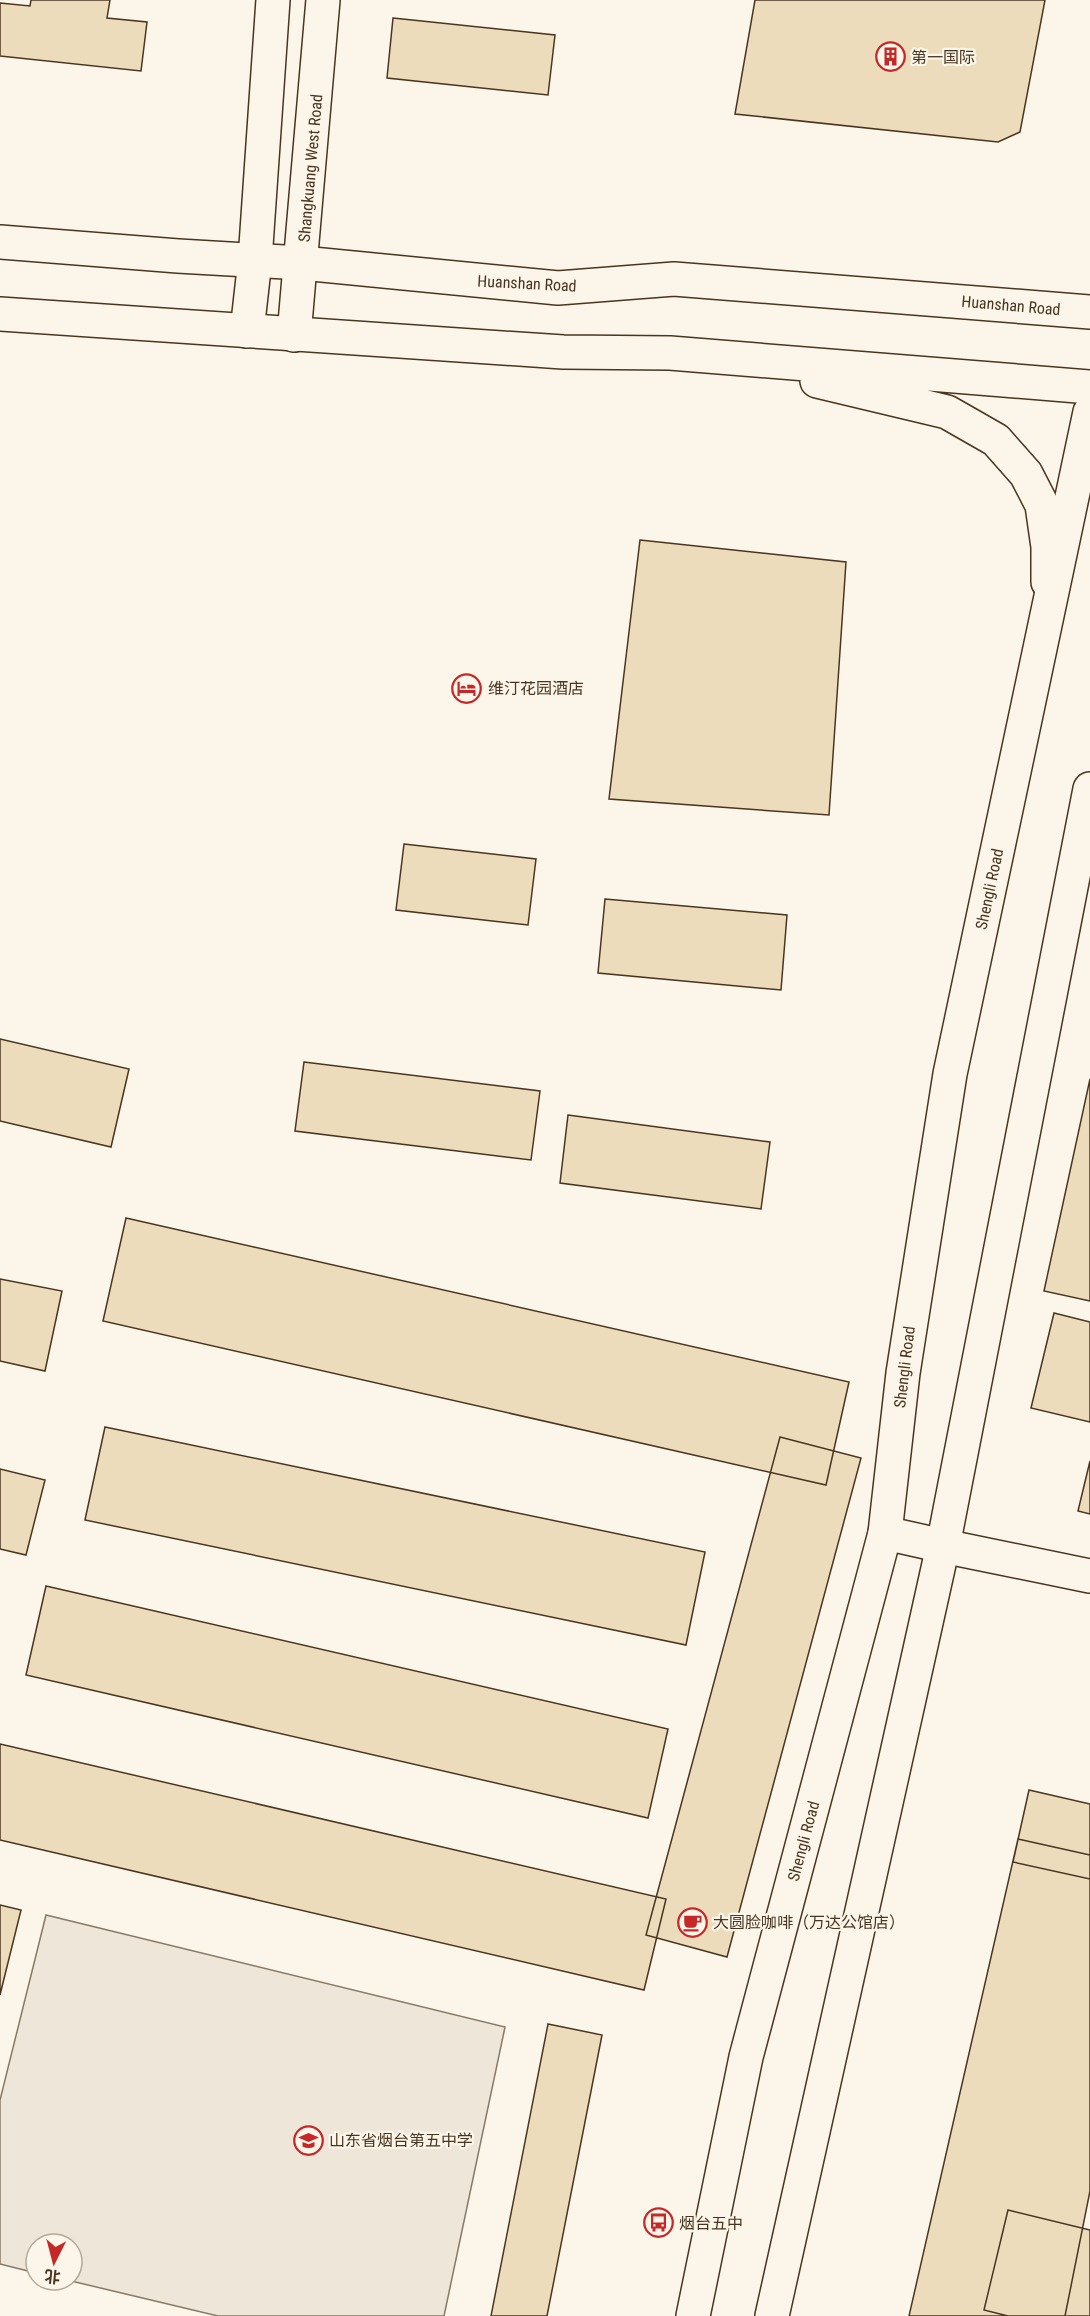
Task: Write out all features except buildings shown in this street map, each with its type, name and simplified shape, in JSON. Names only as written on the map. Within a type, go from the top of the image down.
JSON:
[{"type":"main road","points":[[247,331],[255,260],[273,0]]},
{"type":"main road","name":"Shangkuang West Road","points":[[294,335],[324,0]]},
{"type":"main road","name":"Huanshan Road","points":[[0,242],[302,263],[558,288],[674,279],[1090,312]]},
{"type":"main road","points":[[0,314],[563,352],[670,353],[1090,387]]},
{"type":"main road","points":[[713,356],[947,412],[996,440],[1026,474],[1042,505],[1048,547],[1047,614]]},
{"type":"main road","name":"Shengli Road","points":[[693,2316],[747,2057],[885,1533],[903,1373],[950,1074],[1090,412]]},
{"type":"main road","points":[[772,2316],[944,1546],[1090,789]]},
{"type":"main road","points":[[885,1533],[1090,1576]]},
{"type":"shaded area","name":"山东省烟台第五中学","points":[[46,1915],[505,2027],[444,2316],[218,2316],[84,2284],[84,2232],[24,2232],[24,2270],[0,2264],[0,2100]]},
{"type":"place","name":"第一国际","points":[[890,57]]},
{"type":"place","name":"维汀花园酒店","points":[[467,688]]},
{"type":"place","name":"大圆脸咖啡（万达公馆店）","points":[[692,1922]]},
{"type":"place","name":"山东省烟台第五中学","points":[[308,2140]]},
{"type":"place","name":"烟台五中","points":[[658,2223]]}]
